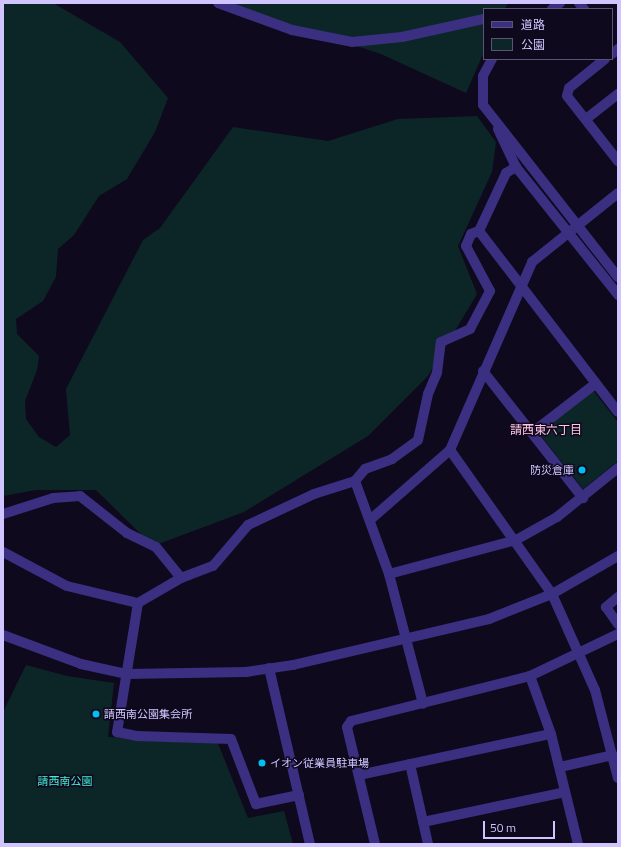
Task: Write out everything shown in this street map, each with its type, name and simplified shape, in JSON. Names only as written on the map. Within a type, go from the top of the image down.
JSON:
[{"type":"street","points":[[218,3],[292,30],[352,42],[402,37],[483,19]]},
{"type":"street","points":[[491,60],[483,76],[481,98],[492,116],[516,167],[618,295]]},
{"type":"street","points":[[604,60],[567,93],[586,119],[615,150],[618,161]]},
{"type":"street","points":[[586,119],[618,94]]},
{"type":"street","points":[[492,116],[579,224],[618,277]]},
{"type":"street","points":[[3,552],[68,586],[138,603],[181,578],[213,566],[248,525],[314,494],[355,481],[365,469],[392,459],[418,440],[428,394],[437,373],[441,342],[457,338],[470,329],[490,291],[466,246],[471,234],[479,231],[506,173],[516,167]]},
{"type":"street","points":[[370,520],[450,450],[483,371],[532,262],[618,193]]},
{"type":"street","points":[[479,231],[522,284],[595,384],[618,412]]},
{"type":"street","points":[[483,371],[533,432],[583,498]]},
{"type":"street","points":[[533,432],[595,384]]},
{"type":"street","points":[[450,450],[516,540],[552,594],[595,690],[614,751],[618,778]]},
{"type":"street","points":[[389,574],[516,540],[583,498],[618,468]]},
{"type":"street","points":[[355,481],[389,574],[408,637],[423,704]]},
{"type":"street","points":[[3,514],[53,498],[80,496],[127,533],[156,548],[181,578]]},
{"type":"street","points":[[3,635],[81,664],[127,674],[219,674],[269,668],[489,619],[552,594],[618,556]]},
{"type":"street","points":[[618,597],[606,607],[618,624]]},
{"type":"street","points":[[138,603],[117,732],[137,736],[231,739],[256,804],[299,795]]},
{"type":"street","points":[[374,844],[348,724],[530,676],[580,655],[618,634]]},
{"type":"street","points":[[269,668],[310,844]]},
{"type":"street","points":[[530,676],[552,734],[578,844]]},
{"type":"street","points":[[359,775],[552,734]]},
{"type":"street","points":[[560,767],[614,751]]},
{"type":"street","points":[[410,764],[428,844]]},
{"type":"street","points":[[423,822],[566,792]]},
{"type":"green space","points":[[3,3],[53,3],[120,42],[168,98],[155,132],[127,179],[99,196],[74,235],[58,249],[56,277],[43,301],[16,319],[17,334],[39,356],[37,370],[25,401],[26,419],[39,437],[56,447],[70,435],[66,389],[143,240],[160,228],[233,127],[328,141],[398,119],[477,116],[496,142],[492,172],[458,246],[477,294],[428,376],[368,436],[244,512],[153,546],[96,490],[36,490],[3,496]]},
{"type":"green space","points":[[225,3],[508,3],[506,8],[483,8],[483,54],[466,93],[381,54]]},
{"type":"green space","points":[[592,389],[618,422],[618,461],[583,489],[538,432]]},
{"type":"green space","name":"請西南公園","points":[[26,665],[67,676],[114,683],[108,737],[217,741],[248,818],[284,811],[293,844],[3,844],[3,712]]},
{"type":"place","name":"防災倉庫","points":[[582,470]]},
{"type":"place","name":"請西南公園集会所","points":[[96,714]]},
{"type":"place","name":"イオン従業員駐車場","points":[[262,763]]},
{"type":"district","name":"請西東六丁目","points":[[546,430]]}]
